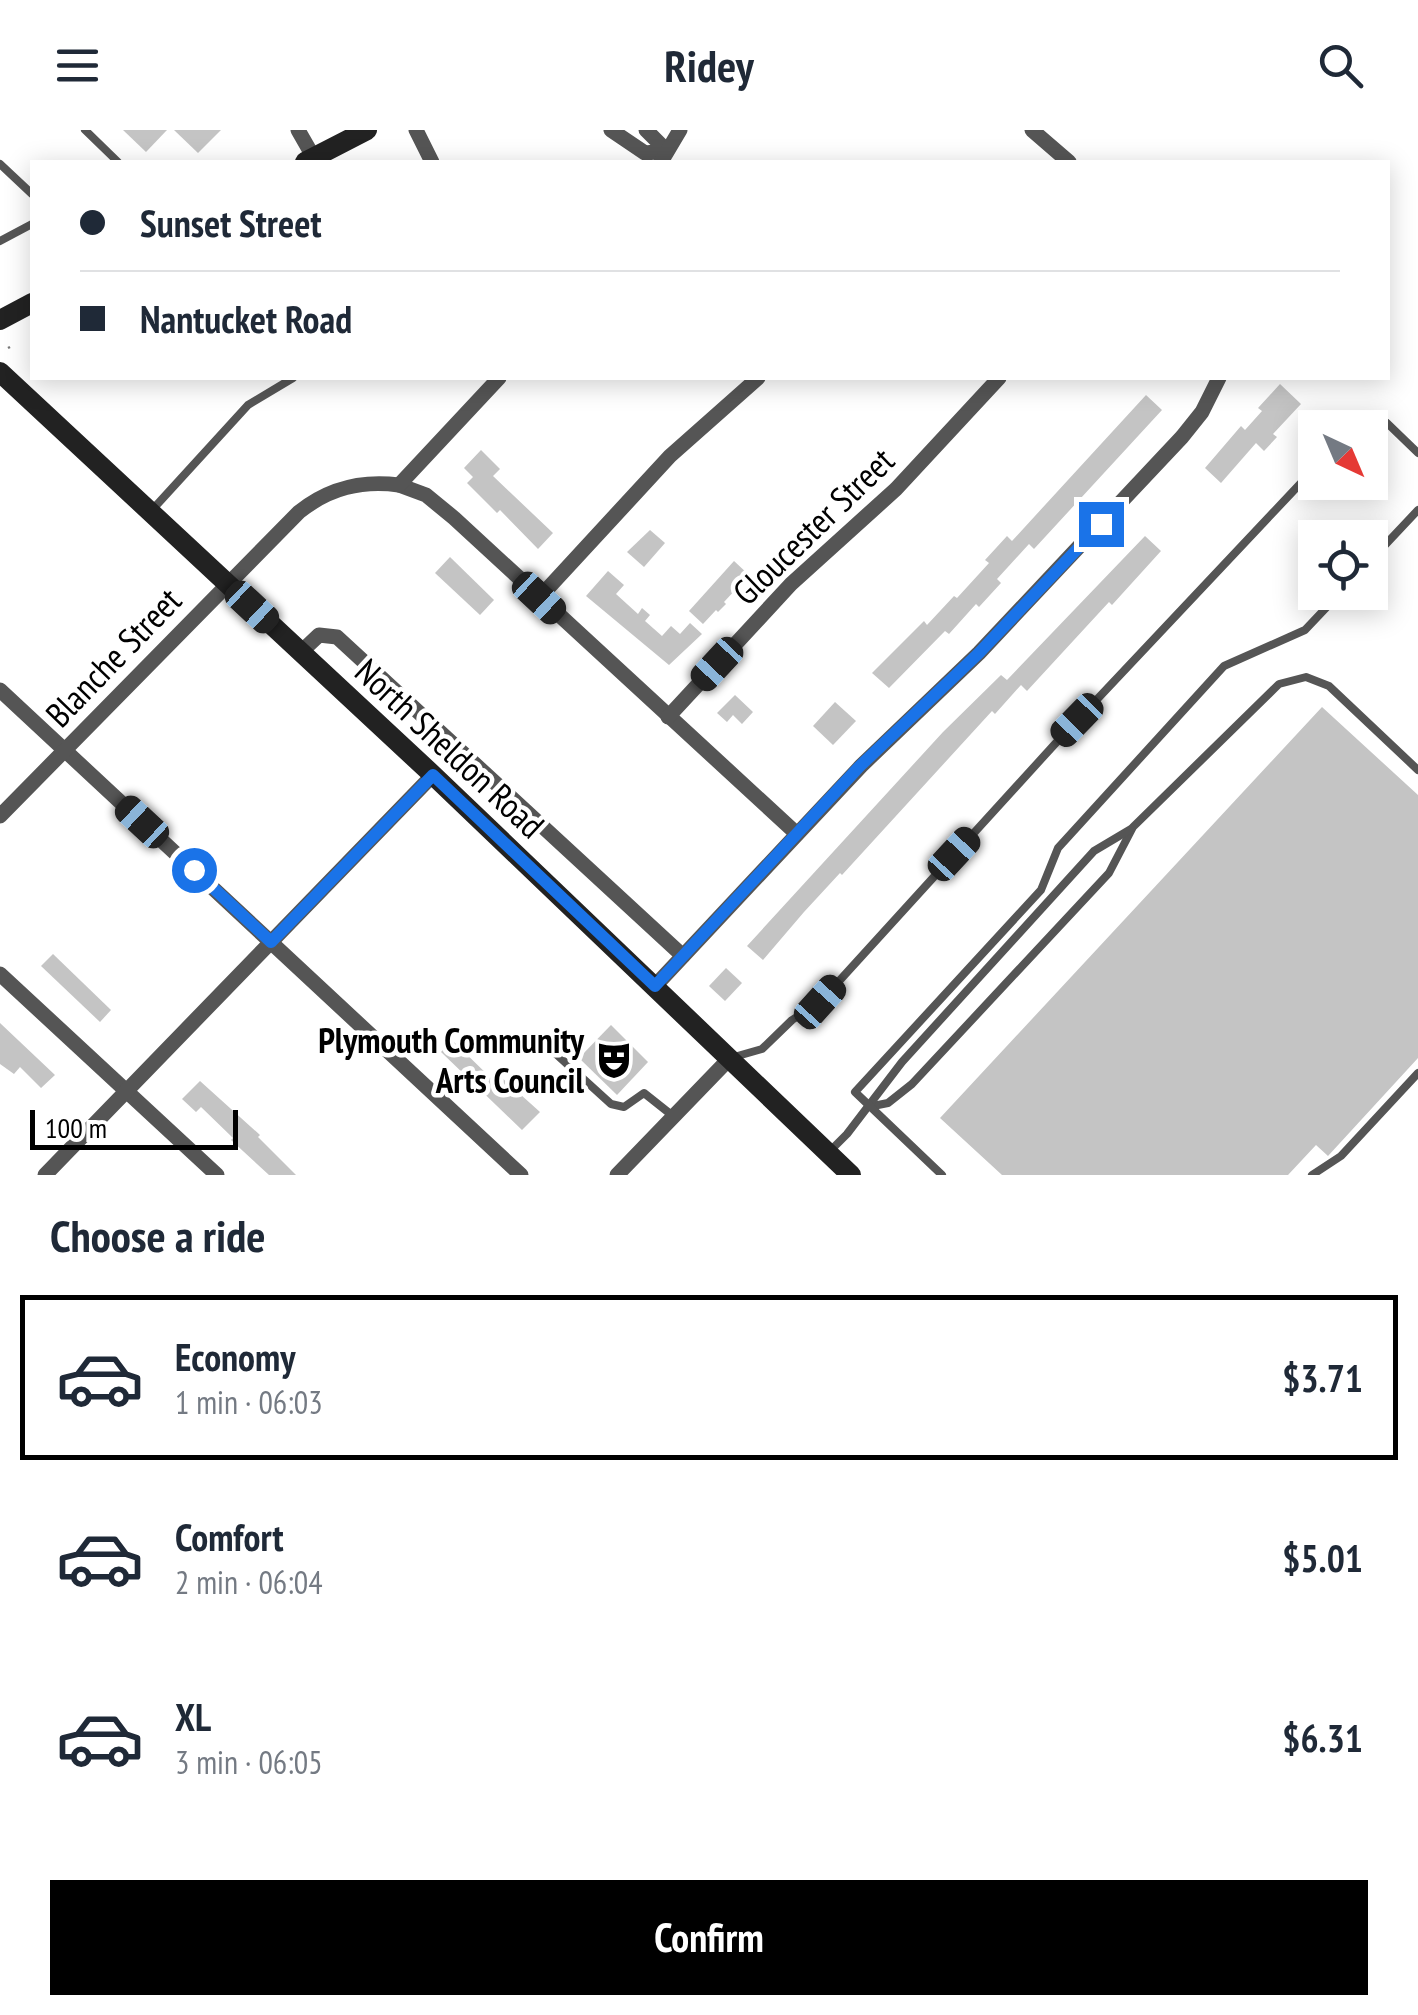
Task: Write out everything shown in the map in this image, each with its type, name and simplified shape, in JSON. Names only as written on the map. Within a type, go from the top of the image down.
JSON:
[{"type":"main road","points":[[310,160],[334,138],[367,130]]},
{"type":"main road","points":[[0,320],[30,304]]},
{"type":"main road","name":"North Sheldon Road","points":[[0,372],[433,775],[852,1175]]},
{"type":"street","points":[[298,130],[310,160]]},
{"type":"street","points":[[416,130],[431,160]]},
{"type":"street","points":[[611,130],[644,153],[664,157]]},
{"type":"street","points":[[646,130],[664,157]]},
{"type":"street","points":[[664,157],[680,130]]},
{"type":"street","points":[[1032,130],[1067,160]]},
{"type":"street","points":[[496,380],[399,485],[426,495],[440,506],[796,834]]},
{"type":"street","points":[[539,598],[670,456],[756,380]]},
{"type":"street","name":"Gloucester Street","points":[[668,717],[791,584],[896,489],[997,380]]},
{"type":"street","points":[[655,986],[860,766],[1047,583],[1182,437],[1202,412],[1218,380]]},
{"type":"street","name":"Blanche Street","points":[[0,816],[299,512],[319,497],[359,484],[399,485]]},
{"type":"street","points":[[301,652],[319,635],[337,637],[683,956]]},
{"type":"street","points":[[0,690],[521,1175]]},
{"type":"street","points":[[45,1175],[433,775]]},
{"type":"street","points":[[0,974],[217,1175]]},
{"type":"street","points":[[616,1175],[730,1058]]},
{"type":"lane","points":[[85,130],[116,160]]},
{"type":"lane","points":[[0,164],[30,192]]},
{"type":"lane","points":[[0,241],[30,225]]},
{"type":"lane","points":[[150,512],[248,405],[289,380]]},
{"type":"lane","points":[[1388,424],[1418,453]]},
{"type":"lane","points":[[730,1058],[762,1049],[792,1020],[820,1002],[1063,735],[1298,486]]},
{"type":"lane","points":[[1388,542],[1418,510]]},
{"type":"lane","points":[[942,1175],[855,1092],[1040,890],[1062,843],[1224,666],[1305,630],[1324,610]]},
{"type":"lane","points":[[828,1152],[902,1062],[1094,851],[1133,827],[1278,684],[1306,677],[1329,686],[1418,770]]},
{"type":"lane","points":[[868,1107],[888,1103],[912,1084],[1109,873],[1133,827]]},
{"type":"lane","points":[[556,1054],[611,1104],[624,1107],[644,1092],[673,1116]]},
{"type":"lane","points":[[1312,1175],[1341,1156],[1418,1074]]},
{"type":"building","points":[[123,130],[167,130],[146,152]]},
{"type":"building","points":[[174,130],[221,130],[198,153]]},
{"type":"building","points":[[1280,384],[1301,404],[1273,434],[1277,437],[1264,451],[1256,443],[1221,483],[1205,468],[1241,426],[1245,430],[1262,411],[1258,408]]},
{"type":"building","points":[[1146,395],[1162,410],[1034,549],[1029,544],[997,579],[1001,583],[979,607],[976,604],[949,634],[945,631],[889,688],[872,673],[924,621],[927,625],[954,596],[957,598],[1007,536],[1012,541]]},
{"type":"building","points":[[481,450],[500,469],[493,476],[553,533],[538,549],[467,483],[473,477],[464,468]]},
{"type":"building","points":[[650,530],[665,543],[644,567],[627,552]]},
{"type":"building","points":[[1145,536],[1161,551],[1112,605],[1109,602],[1027,691],[1021,685],[995,714],[992,711],[763,960],[747,946],[943,732],[1001,675],[1007,680]]},
{"type":"building","points":[[450,557],[494,600],[480,615],[435,573]]},
{"type":"building","points":[[734,561],[749,575],[726,604],[703,624],[689,611]]},
{"type":"building","points":[[608,571],[624,585],[616,594],[638,614],[642,608],[650,615],[645,621],[662,636],[671,626],[680,634],[690,623],[702,634],[669,665],[586,596]]},
{"type":"building","points":[[735,695],[753,712],[742,724],[733,715],[727,722],[717,713]]},
{"type":"building","points":[[835,702],[856,721],[833,745],[813,726]]},
{"type":"building","points":[[1322,707],[1418,795],[1418,1058],[1328,1156],[1316,1145],[1288,1175],[1002,1175],[940,1118]]},
{"type":"building","points":[[53,954],[111,1010],[100,1022],[41,966]]},
{"type":"building","points":[[726,968],[742,983],[725,1001],[709,986]]},
{"type":"building","points":[[0,1023],[55,1075],[41,1088],[20,1067],[14,1074],[0,1064]]},
{"type":"building","name":"Plymouth Community Arts Council","points":[[611,1025],[648,1062],[617,1095],[579,1058]]},
{"type":"building","points":[[452,1040],[496,1083],[501,1077],[540,1112],[522,1130],[441,1052]]},
{"type":"building","points":[[200,1081],[260,1135],[296,1175],[269,1175],[201,1107],[196,1112],[182,1099]]},
{"type":"place","name":"Plymouth Community Arts Council","points":[[614,1060]]},
{"type":"route","points":[[194,870],[271,942],[433,775],[655,986],[860,766],[979,653],[1101,524]]}]
